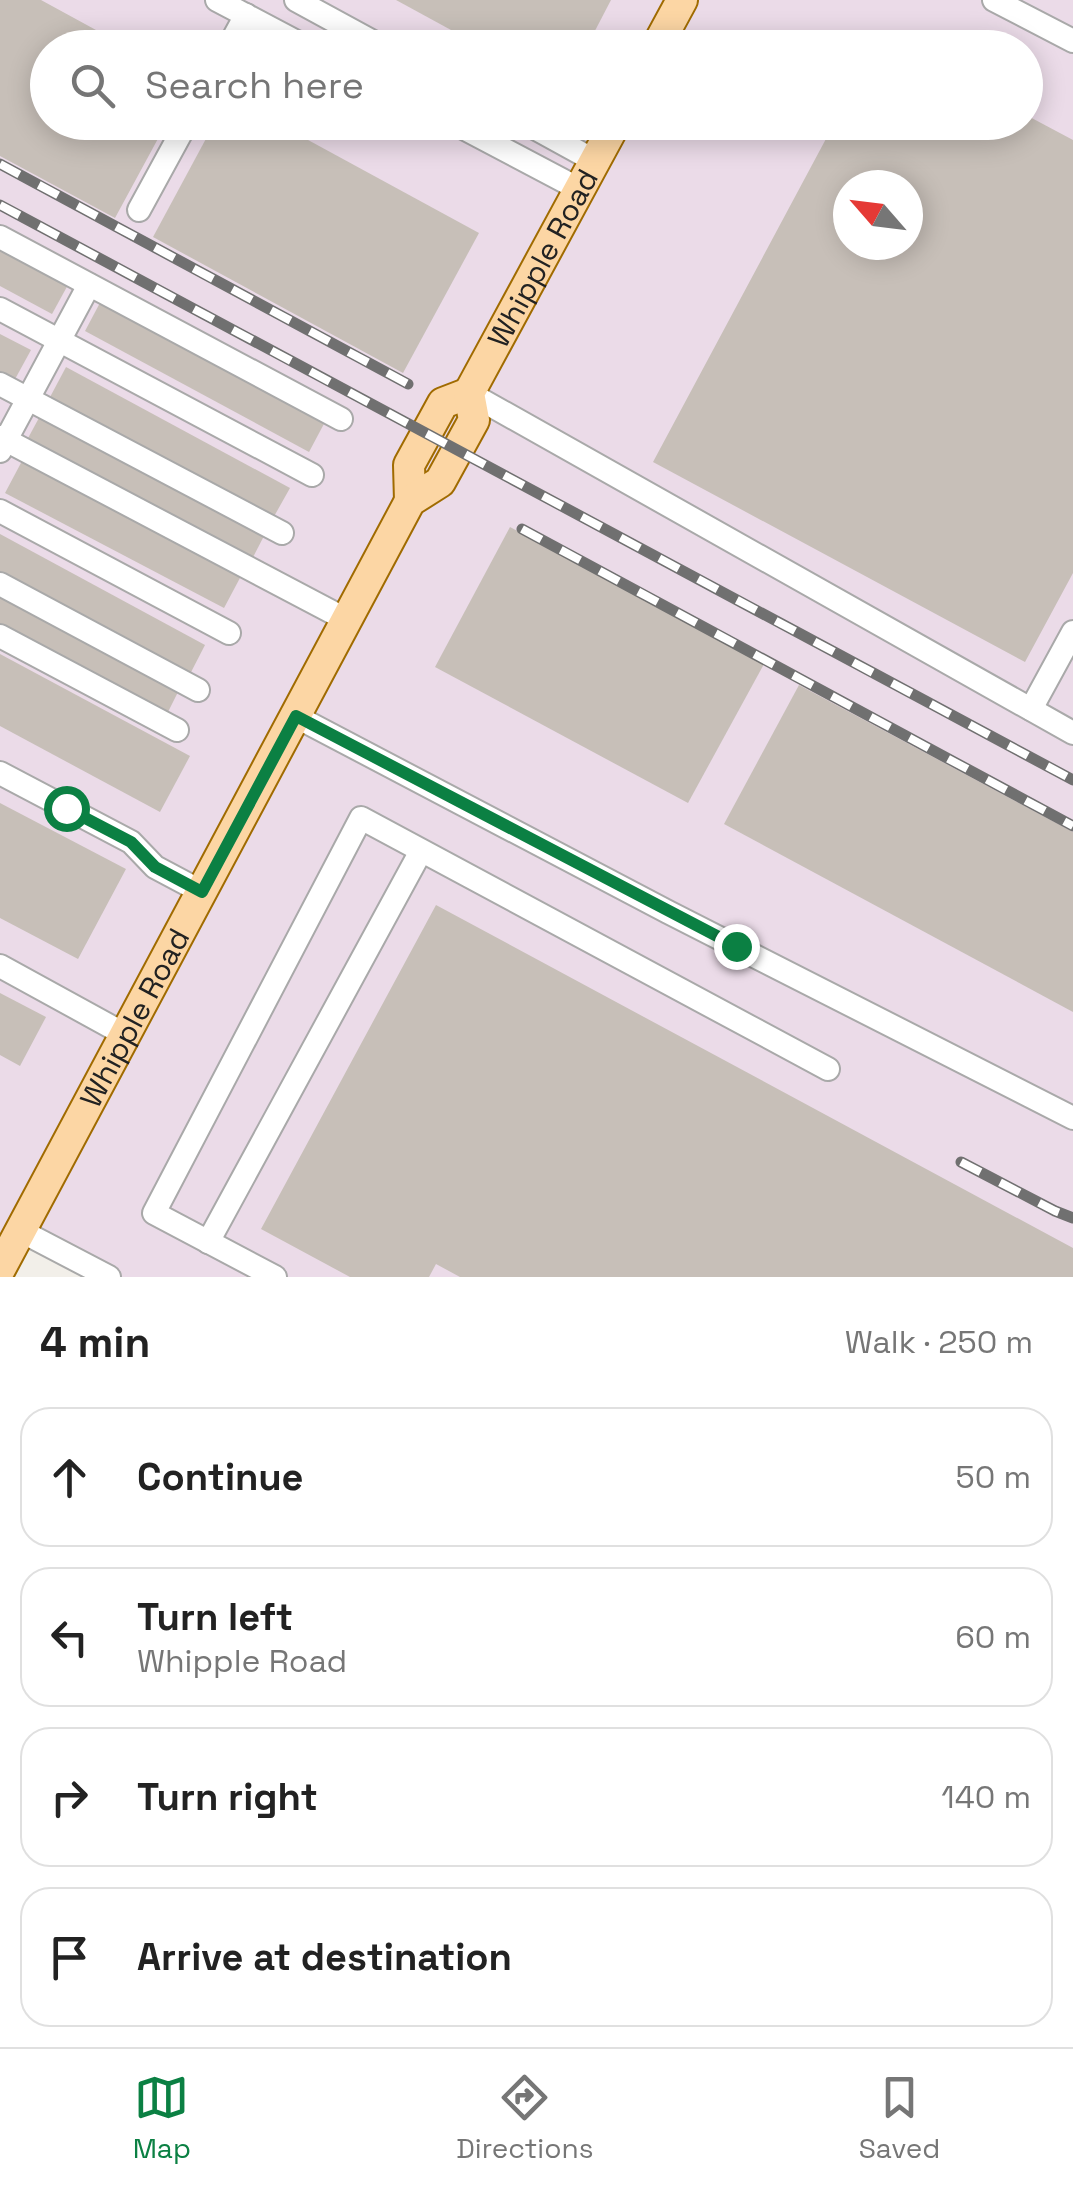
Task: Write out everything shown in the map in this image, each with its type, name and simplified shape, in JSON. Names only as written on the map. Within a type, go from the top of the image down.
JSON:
[{"type":"main road","points":[[666,30],[682,0]]},
{"type":"main road","name":"Whipple Road","points":[[0,1269],[410,501],[440,482],[474,420],[469,392],[606,140]]},
{"type":"street","points":[[217,0],[274,30]]},
{"type":"street","points":[[296,0],[325,7],[358,30]]},
{"type":"street","points":[[994,0],[1073,41]]},
{"type":"street","points":[[238,30],[246,15]]},
{"type":"street","points":[[140,210],[177,140]]},
{"type":"street","points":[[486,140],[580,189]]},
{"type":"street","points":[[557,140],[595,161]]},
{"type":"street","points":[[0,237],[341,418]]},
{"type":"street","points":[[89,285],[2,442],[347,620]]},
{"type":"street","points":[[0,309],[312,476]]},
{"type":"street","points":[[0,384],[282,533]]},
{"type":"street","points":[[469,392],[1073,733]]},
{"type":"street","points":[[0,511],[229,633]]},
{"type":"street","points":[[0,584],[198,690]]},
{"type":"street","points":[[1032,709],[1073,632]]},
{"type":"street","points":[[0,636],[176,730]]},
{"type":"street","points":[[296,716],[668,912],[1073,1118]]},
{"type":"street","points":[[0,773],[131,842],[155,867],[202,892]]},
{"type":"street","points":[[276,1277],[154,1213],[361,818],[828,1069]]},
{"type":"street","points":[[208,1242],[422,851]]},
{"type":"street","points":[[0,966],[126,1035]]},
{"type":"street","points":[[21,1230],[109,1277]]},
{"type":"shaded area","points":[[0,0],[1073,0],[1073,1277],[109,1277],[21,1231],[0,1269]]},
{"type":"building","points":[[0,0],[41,0],[96,30],[30,30],[30,140],[157,140],[115,218],[0,156]]},
{"type":"building","points":[[396,0],[611,0],[595,30],[451,30]]},
{"type":"building","points":[[1043,124],[1073,140],[1073,573],[1025,662],[653,462],[825,140],[1043,140]]},
{"type":"building","points":[[205,140],[308,140],[479,233],[403,373],[153,237]]},
{"type":"building","points":[[0,246],[69,283],[52,314],[0,286]]},
{"type":"building","points":[[102,299],[326,420],[309,452],[85,331]]},
{"type":"building","points":[[0,334],[31,350],[14,381],[0,373]]},
{"type":"building","points":[[66,367],[290,488],[272,520],[49,399]]},
{"type":"building","points":[[40,416],[264,536],[251,561],[27,440]]},
{"type":"building","points":[[22,461],[241,576],[224,608],[5,493]]},
{"type":"building","points":[[510,527],[764,664],[688,803],[435,667]]},
{"type":"building","points":[[0,534],[205,645],[188,678],[0,576]]},
{"type":"building","points":[[0,597],[178,692],[166,716],[0,628]]},
{"type":"building","points":[[0,654],[190,756],[160,812],[0,726]]},
{"type":"building","points":[[799,685],[1073,832],[1073,1012],[724,824]]},
{"type":"building","points":[[0,803],[126,869],[78,959],[0,918]]},
{"type":"building","points":[[436,905],[1073,1248],[1073,1277],[460,1277],[436,1264],[429,1277],[350,1277],[261,1229]]},
{"type":"building","points":[[0,993],[46,1017],[20,1066],[0,1055]]},
{"type":"railway","points":[[0,164],[408,384]]},
{"type":"railway","points":[[0,205],[1073,780]]},
{"type":"railway","points":[[522,529],[1073,826]]},
{"type":"railway","points":[[961,1162],[1073,1218]]},
{"type":"route","points":[[66,808],[131,842],[155,867],[202,892],[296,716],[736,946]]}]
